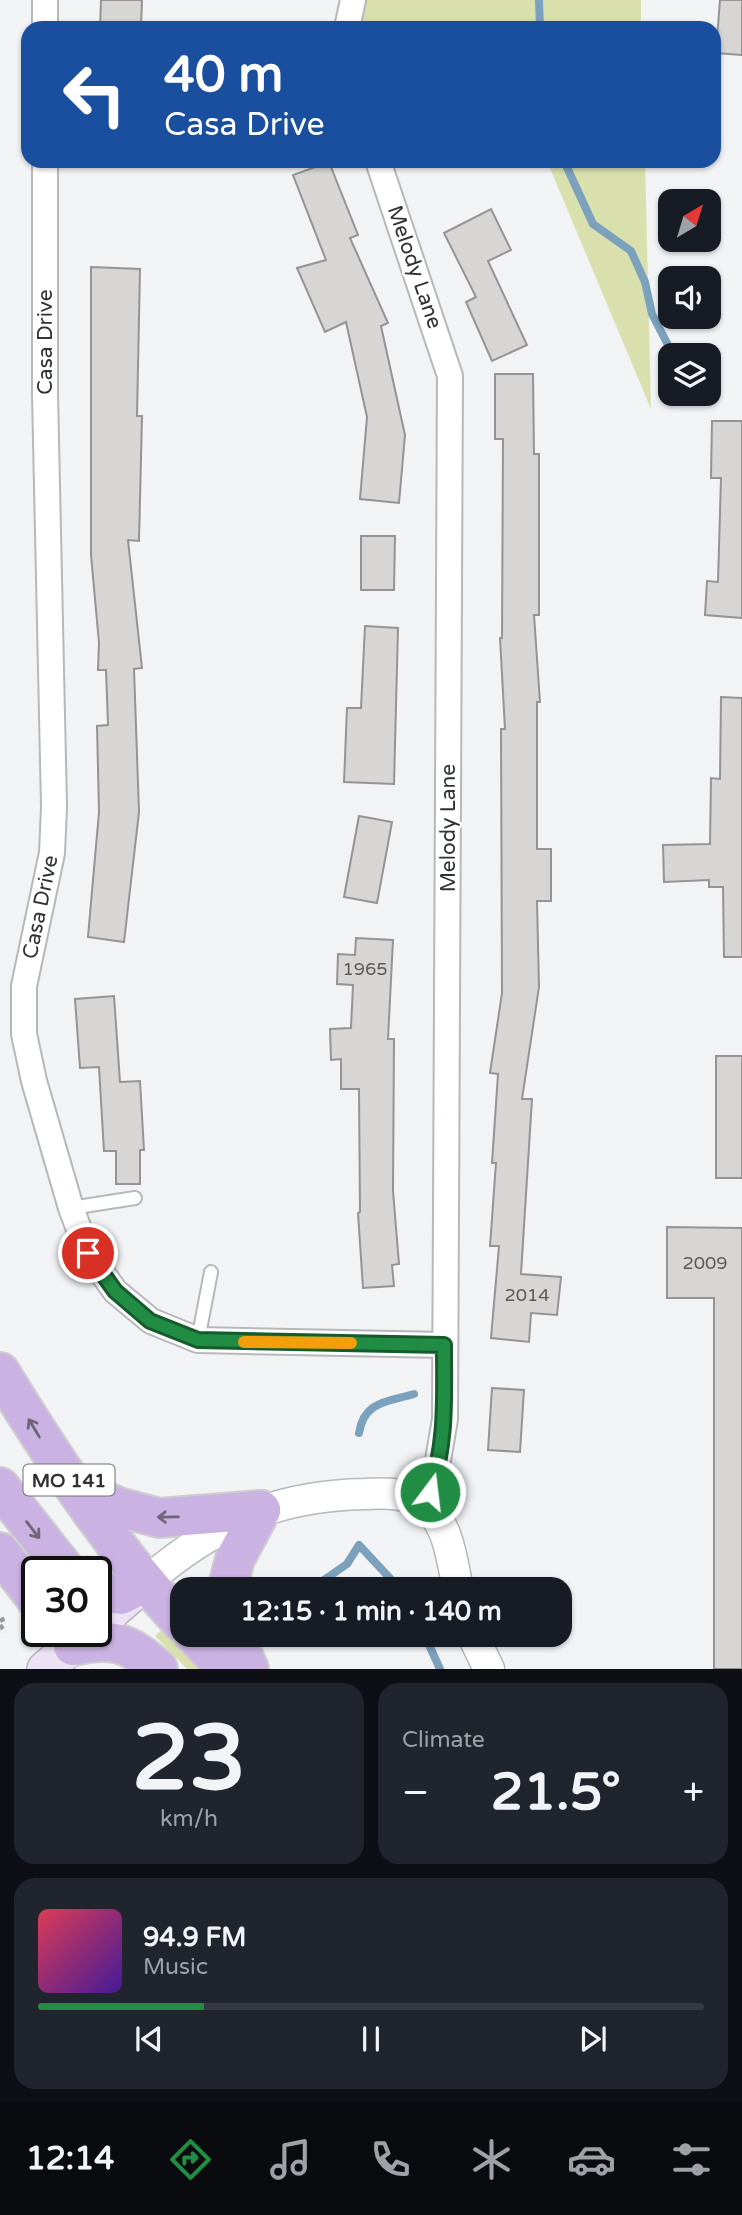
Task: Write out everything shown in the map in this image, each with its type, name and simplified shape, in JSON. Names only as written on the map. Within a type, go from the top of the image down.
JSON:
[{"type":"highway","name":"MO 141","points":[[0,1372],[74,1487],[170,1609]]},
{"type":"highway","points":[[74,1487],[118,1507],[159,1518],[261,1510]]},
{"type":"highway","points":[[0,1488],[54,1556]]},
{"type":"highway","points":[[230,1577],[235,1559],[261,1510]]},
{"type":"highway","points":[[0,1552],[21,1606]]},
{"type":"highway","points":[[112,1594],[121,1595],[146,1582]]},
{"type":"highway","points":[[112,1641],[135,1649],[158,1669]]},
{"type":"highway","points":[[206,1647],[227,1669]]},
{"type":"highway","points":[[240,1647],[249,1669]]},
{"type":"main road","points":[[112,1613],[146,1582]]},
{"type":"street","points":[[45,0],[45,21]]},
{"type":"street","points":[[348,21],[353,0]]},
{"type":"street","name":"Casa Drive","points":[[45,168],[45,408],[54,807],[52,853],[24,986],[24,1034],[34,1081],[71,1208],[88,1253],[115,1291],[150,1321],[198,1340],[444,1345]]},
{"type":"street","name":"Melody Lane","points":[[380,168],[450,376],[444,1419],[435,1478],[426,1506]]},
{"type":"street","points":[[146,1582],[192,1545],[227,1524],[261,1510],[313,1497],[360,1494],[399,1494],[426,1506],[442,1527],[455,1577]]},
{"type":"street","points":[[478,1647],[489,1669]]},
{"type":"lane","points":[[71,1208],[135,1198]]},
{"type":"lane","points":[[198,1340],[211,1272]]},
{"type":"path","points":[[5,1632],[0,1623],[21,1610]]},
{"type":"green space","points":[[362,0],[641,0],[641,21],[358,21]]},
{"type":"green space","points":[[550,168],[645,168],[651,409]]},
{"type":"green space","points":[[165,1627],[170,1633],[170,1647],[183,1647],[203,1669],[187,1669],[155,1636]]},
{"type":"building","points":[[101,0],[142,0],[141,21],[100,21]]},
{"type":"building","points":[[720,0],[742,0],[742,55],[721,53],[721,21],[718,21]]},
{"type":"building","points":[[312,168],[331,168],[358,235],[350,238],[388,323],[381,326],[405,435],[399,503],[360,499],[367,417],[346,322],[325,332],[297,268],[326,260],[293,175]]},
{"type":"building","points":[[491,209],[511,250],[488,261],[527,345],[492,361],[466,302],[476,297],[444,233]]},
{"type":"building","points":[[91,267],[140,269],[137,416],[142,416],[139,541],[128,540],[142,668],[134,669],[139,812],[124,942],[88,937],[99,812],[97,726],[108,725],[106,670],[98,670],[99,643],[91,555]]},
{"type":"building","points":[[495,374],[533,374],[534,454],[539,454],[539,615],[534,615],[540,702],[537,702],[537,849],[551,849],[551,901],[537,901],[539,987],[522,1099],[532,1099],[521,1274],[561,1277],[557,1315],[531,1313],[529,1342],[491,1338],[499,1246],[490,1246],[496,1163],[492,1163],[498,1074],[490,1073],[502,993],[501,729],[505,729],[500,638],[503,439],[495,439]]},
{"type":"building","points":[[712,421],[742,421],[742,618],[705,615],[707,581],[718,582],[721,478],[711,478]]},
{"type":"building","points":[[361,536],[395,536],[394,590],[361,590]]},
{"type":"building","points":[[365,626],[398,628],[394,784],[344,782],[347,708],[361,708]]},
{"type":"building","points":[[721,697],[742,698],[742,957],[724,957],[723,887],[709,887],[709,880],[664,882],[663,845],[710,844],[711,778],[720,779]]},
{"type":"building","points":[[359,816],[392,822],[377,903],[344,897]]},
{"type":"building","points":[[356,938],[393,940],[388,1039],[394,1039],[393,1191],[399,1264],[392,1265],[394,1286],[363,1288],[358,1213],[359,1089],[341,1089],[341,1059],[331,1060],[330,1029],[351,1028],[353,985],[337,984],[338,954],[355,955]]},
{"type":"building","points":[[114,996],[120,1082],[140,1081],[144,1150],[140,1150],[140,1184],[116,1184],[116,1151],[104,1151],[99,1067],[80,1068],[75,999]]},
{"type":"building","points":[[716,1056],[742,1056],[742,1178],[716,1178]]},
{"type":"building","points":[[667,1227],[742,1228],[742,1669],[714,1669],[714,1298],[667,1298]]},
{"type":"building","points":[[492,1388],[524,1390],[520,1452],[488,1450]]},
{"type":"waterway","points":[[539,0],[540,21]]},
{"type":"waterway","points":[[567,168],[593,224],[631,251],[645,282],[652,314],[667,343]]},
{"type":"waterway","points":[[359,1433],[366,1415],[378,1404],[414,1394]]},
{"type":"waterway","points":[[328,1577],[347,1564],[359,1545],[389,1577]]},
{"type":"waterway","points":[[430,1647],[440,1669]]},
{"type":"slow traffic","points":[[244,1342],[351,1343]]},
{"type":"route","points":[[88,1253],[115,1291],[150,1321],[198,1340],[444,1345],[444,1419],[441,1450],[430,1492]]}]
